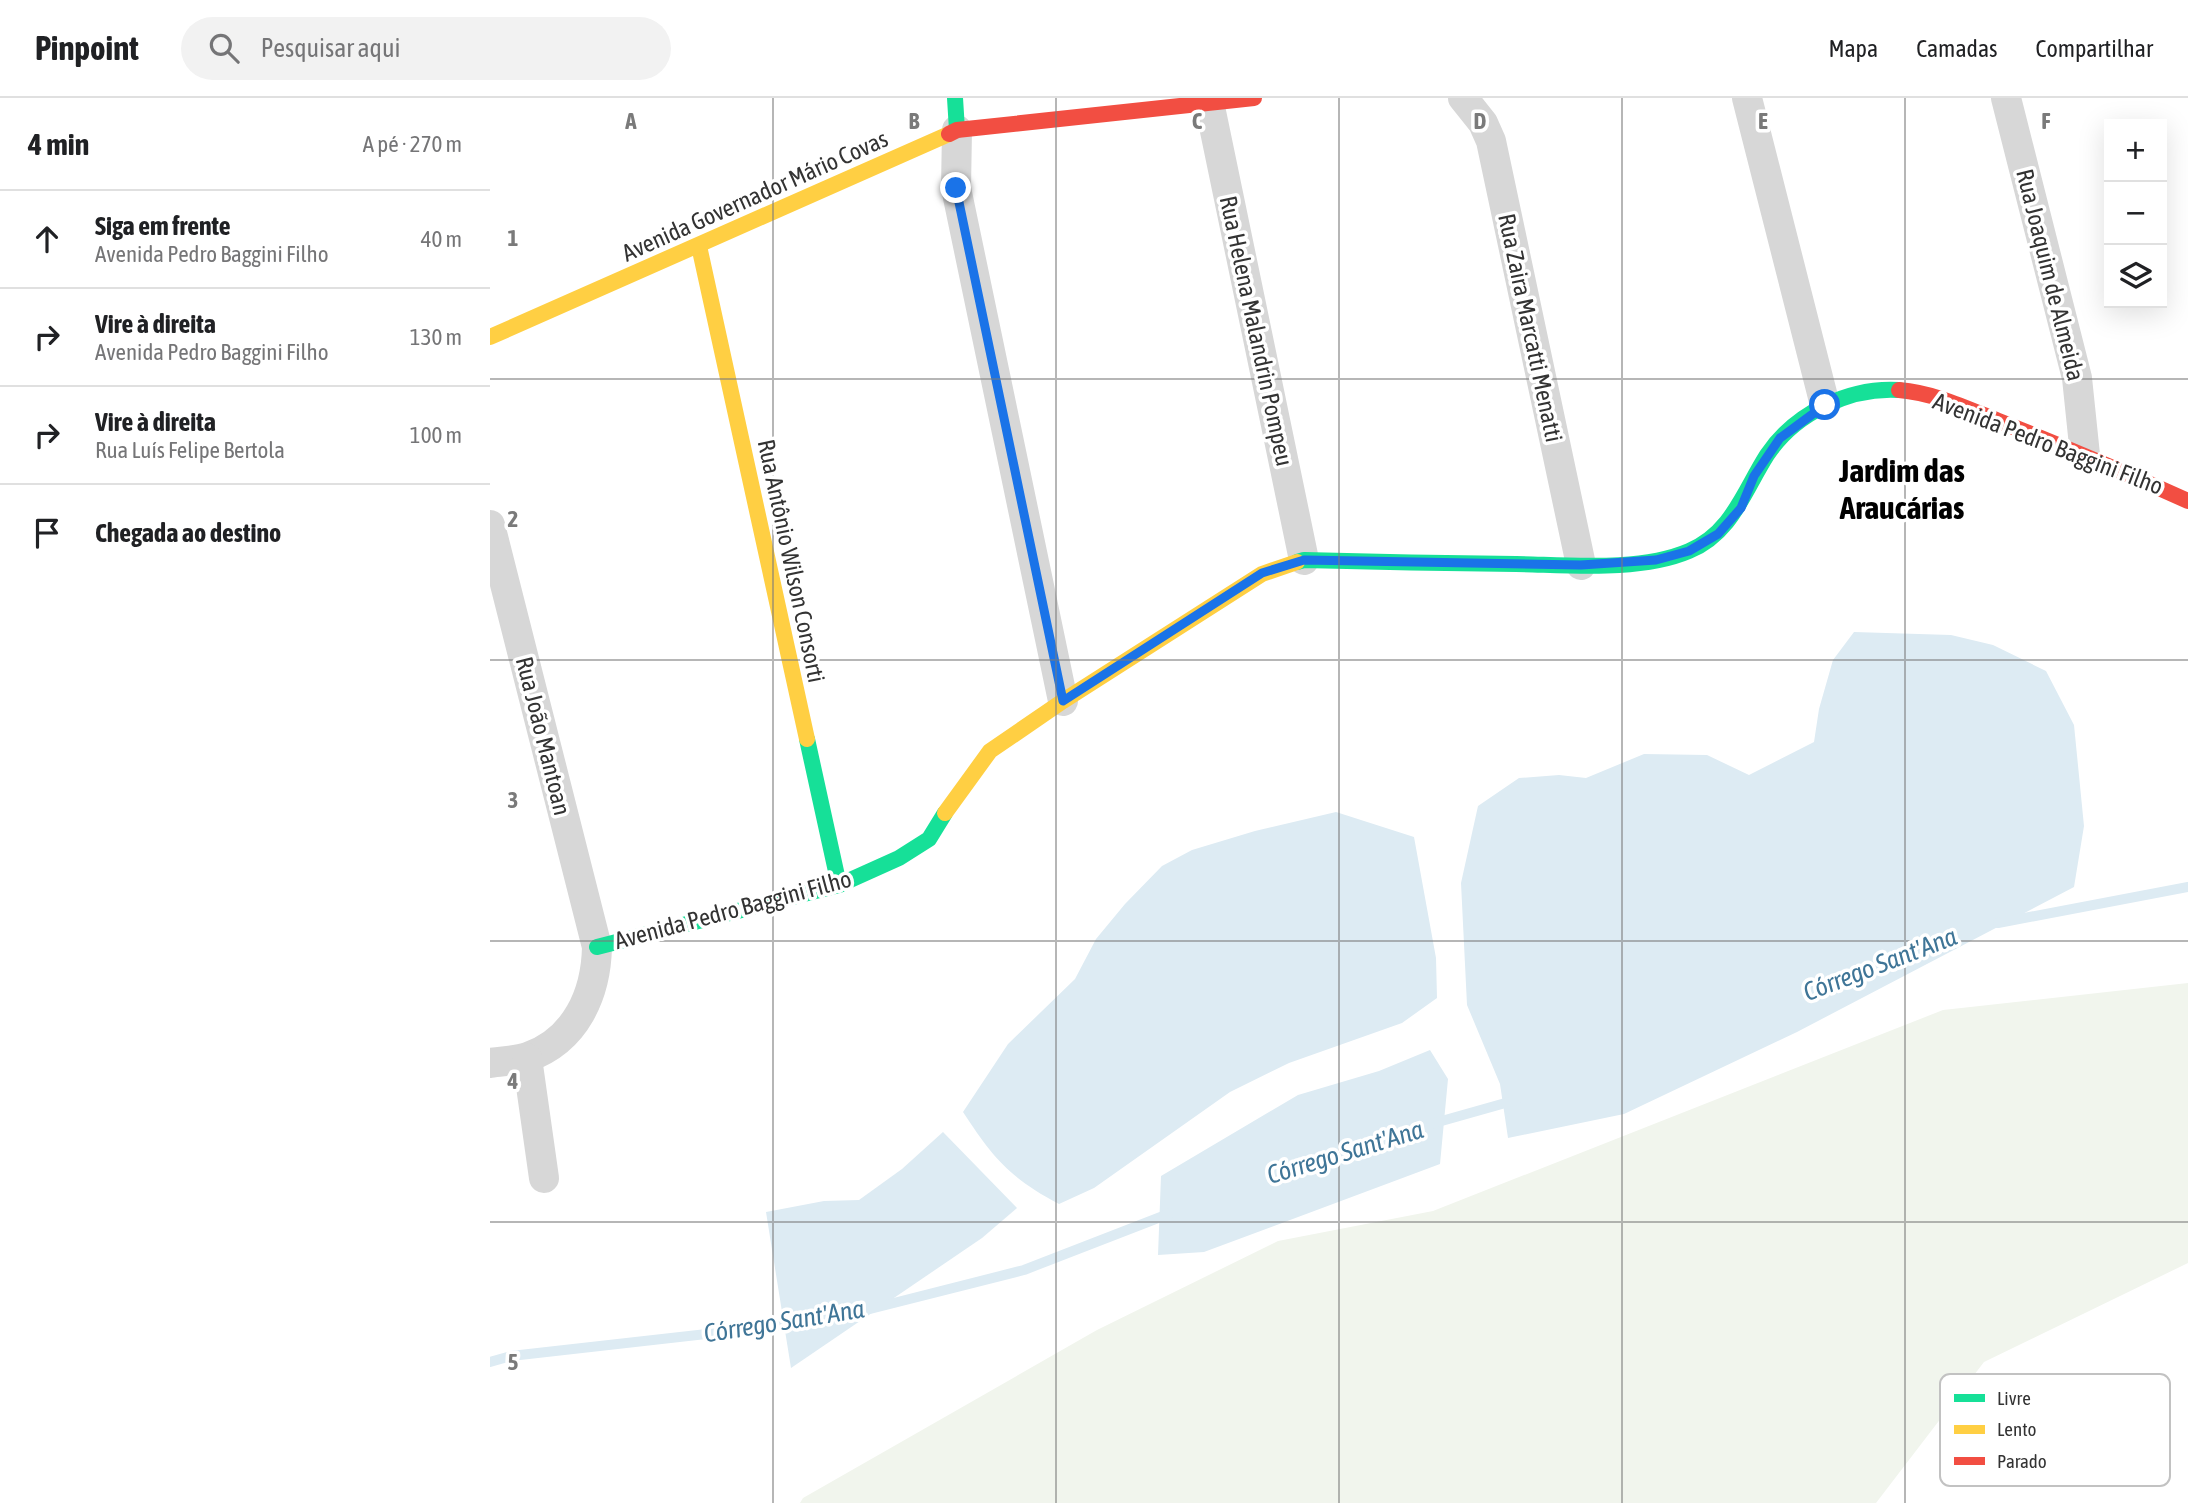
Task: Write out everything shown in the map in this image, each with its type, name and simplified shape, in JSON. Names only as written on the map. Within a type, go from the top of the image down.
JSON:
[{"type":"street","points":[[955,98],[956,188],[1063,701]]},
{"type":"street","name":"Avenida Governador Mário Covas","points":[[490,337],[957,130],[1254,98]]},
{"type":"street","name":"Rua Zaira Marcatti Menatti","points":[[1463,98],[1483,123],[1491,141],[1581,565]]},
{"type":"street","points":[[1747,98],[1825,405]]},
{"type":"street","name":"Rua Joaquim de Almeida","points":[[2006,98],[2077,378],[2085,455]]},
{"type":"street","name":"Rua Helena Malandrin Pompeu","points":[[1209,102],[1304,560]]},
{"type":"street","name":"Rua Antônio Wilson Consorti","points":[[699,246],[839,885]]},
{"type":"street","name":"Avenida Pedro Baggini Filho","points":[[490,1063],[527,1058],[552,1046],[573,1025],[588,1000],[597,972],[597,947],[839,885],[899,858],[929,839],[959,792],[990,751],[1262,573],[1304,560],[1581,565],[1656,560],[1689,551],[1718,534],[1741,508],[1754,476],[1780,438],[1825,405],[1860,393],[1906,391],[1951,403],[2085,455],[2188,500]]},
{"type":"street","name":"Rua João Mantoan","points":[[490,525],[597,947]]},
{"type":"street","points":[[527,1058],[544,1178]]},
{"type":"shaded area","points":[[2188,983],[2188,1263],[1984,1362],[1975,1374],[1940,1374],[1940,1419],[1876,1503],[800,1503],[803,1498],[1097,1330],[1278,1241],[1433,1211],[1943,1010]]},
{"type":"water","points":[[1854,632],[1951,635],[1993,645],[2046,671],[2074,725],[2084,826],[2074,887],[1797,1032],[1624,1114],[1508,1138],[1500,1084],[1467,1005],[1461,883],[1478,806],[1519,778],[1559,775],[1586,778],[1644,754],[1707,755],[1749,775],[1814,742],[1819,709],[1833,660]]},
{"type":"water","points":[[1336,812],[1414,837],[1436,958],[1437,998],[1402,1023],[1289,1063],[1230,1092],[1094,1188],[1059,1204],[1004,1166],[963,1112],[1008,1044],[1075,979],[1096,939],[1125,904],[1162,866],[1192,850],[1255,831]]},
{"type":"water","points":[[1430,1050],[1448,1079],[1440,1164],[1204,1252],[1158,1255],[1161,1176],[1298,1095],[1379,1071]]},
{"type":"water","points":[[943,1132],[1017,1208],[982,1238],[791,1368],[766,1212],[824,1201],[859,1200],[902,1169]]},
{"type":"waterway","name":"Córrego Sant'Ana","points":[[1998,923],[2188,887]]},
{"type":"waterway","name":"Córrego Sant'Ana","points":[[1431,1124],[1516,1100]]},
{"type":"waterway","name":"Córrego Sant'Ana","points":[[870,1309],[1024,1270],[1171,1213]]},
{"type":"waterway","name":"Córrego Sant'Ana","points":[[490,1362],[511,1356],[796,1324]]},
{"type":"traffic: fast","points":[[955,98],[957,130]]},
{"type":"traffic: fast","points":[[1297,562],[1604,566],[1670,558],[1704,543],[1727,522],[1767,455],[1792,427],[1808,415],[1843,398],[1861,393],[1899,390]]},
{"type":"traffic: fast","points":[[807,739],[839,885]]},
{"type":"traffic: fast","points":[[597,947],[839,885],[899,858],[929,839],[945,813]]},
{"type":"traffic: slow","points":[[490,337],[949,134]]},
{"type":"traffic: slow","points":[[699,246],[807,739]]},
{"type":"traffic: slow","points":[[945,813],[990,751],[1262,574],[1297,562]]},
{"type":"traffic: jam","points":[[949,134],[957,130],[1254,98]]},
{"type":"traffic: jam","points":[[1899,390],[1925,394],[1964,407],[2188,501]]},
{"type":"district","name":"Jardim das Araucárias","points":[[1902,490]]},
{"type":"route","points":[[956,188],[1063,701],[1262,573],[1304,560],[1581,565],[1656,560],[1689,551],[1718,534],[1741,508],[1754,476],[1780,438],[1825,405]]}]
